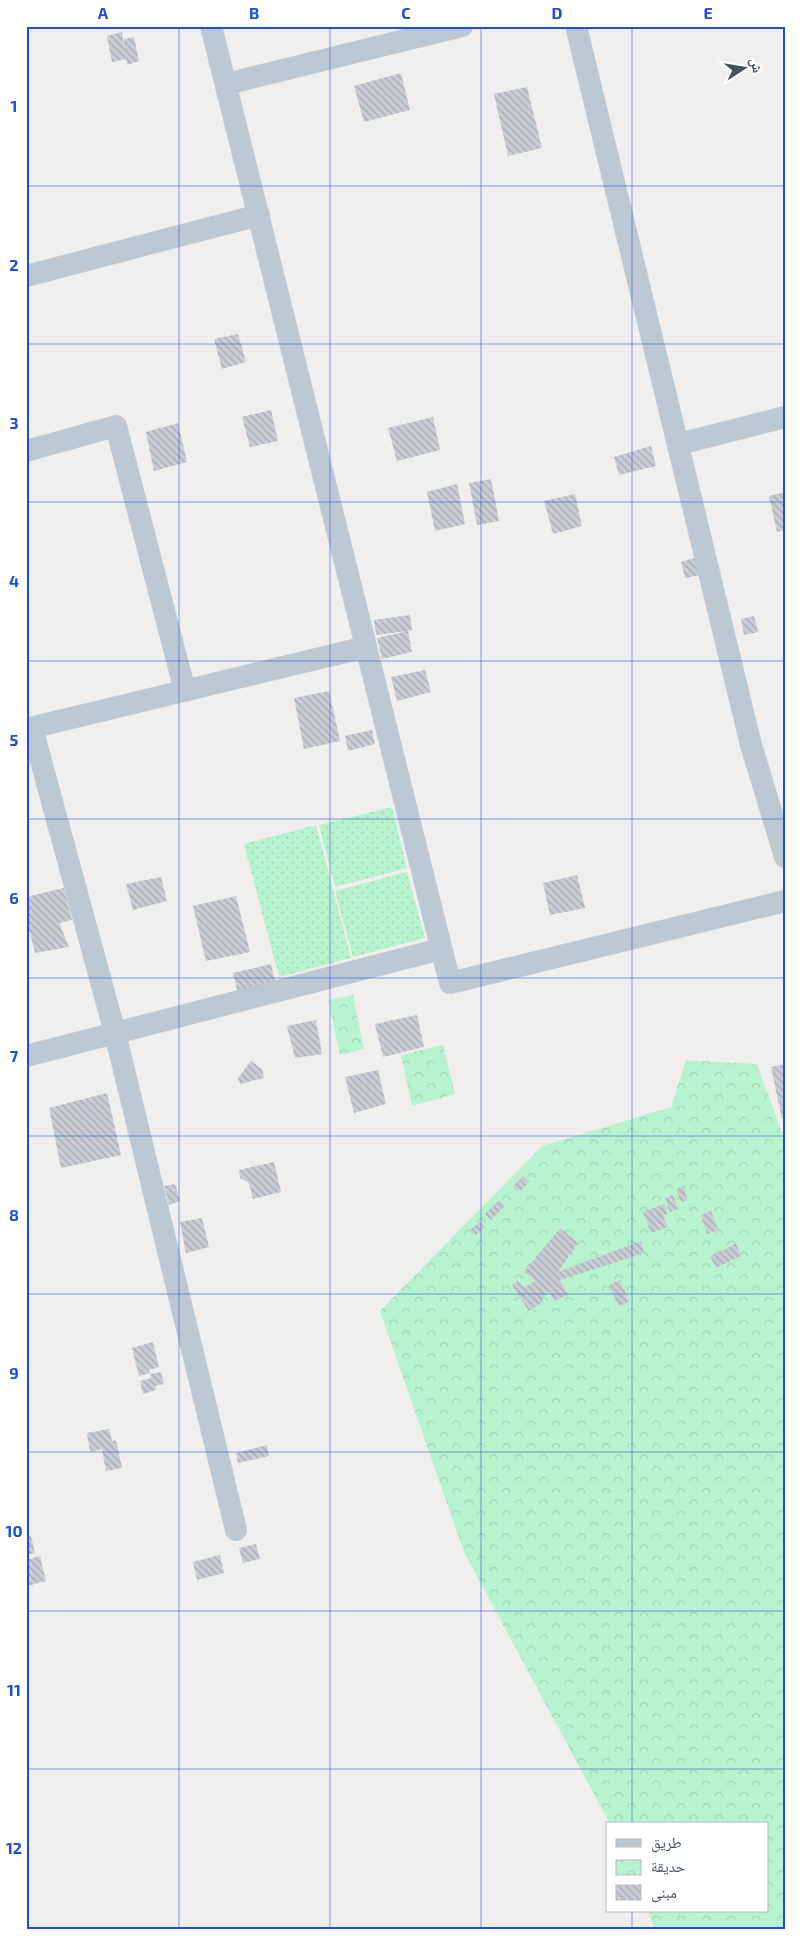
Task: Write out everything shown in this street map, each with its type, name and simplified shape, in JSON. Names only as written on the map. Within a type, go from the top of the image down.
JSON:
[{"type":"street","points":[[211,26],[450,983],[785,901]]},
{"type":"street","points":[[226,84],[462,26]]},
{"type":"street","points":[[576,26],[751,745],[785,856]]},
{"type":"street","points":[[26,276],[259,215]]},
{"type":"street","points":[[679,444],[785,417]]},
{"type":"street","points":[[26,451],[116,426],[185,691]]},
{"type":"street","points":[[236,1530],[115,1033],[29,729],[366,647]]},
{"type":"street","points":[[26,1056],[441,949]]},
{"type":"green space","points":[[392,807],[407,868],[335,887],[319,825]]},
{"type":"green space","points":[[316,825],[351,958],[279,977],[244,844]]},
{"type":"green space","points":[[407,872],[425,938],[353,957],[335,891]]},
{"type":"green space","points":[[353,995],[364,1049],[340,1055],[328,1000]]},
{"type":"green space","points":[[443,1045],[455,1094],[412,1106],[401,1055]]},
{"type":"green space","points":[[686,1060],[757,1064],[785,1141],[785,1929],[654,1929],[649,1912],[768,1912],[768,1822],[609,1822],[464,1552],[380,1311],[542,1146],[671,1107]]},
{"type":"building","points":[[122,32],[124,46],[124,39],[134,37],[139,61],[127,65],[126,59],[112,62],[107,36]]},
{"type":"building","points":[[401,73],[410,110],[364,122],[354,86]]},
{"type":"building","points":[[527,87],[542,148],[508,156],[494,94]]},
{"type":"building","points":[[238,334],[246,362],[222,369],[214,339]]},
{"type":"building","points":[[271,410],[278,441],[250,447],[242,417]]},
{"type":"building","points":[[433,417],[440,450],[397,461],[388,428]]},
{"type":"building","points":[[178,423],[187,462],[154,471],[146,432]]},
{"type":"building","points":[[651,446],[656,466],[619,475],[614,457]]},
{"type":"building","points":[[491,479],[499,521],[477,525],[469,483]]},
{"type":"building","points":[[457,484],[465,524],[435,531],[427,492]]},
{"type":"building","points":[[785,492],[785,530],[777,532],[769,496]]},
{"type":"building","points":[[575,494],[582,526],[553,534],[544,501]]},
{"type":"building","points":[[698,557],[702,575],[685,578],[681,562]]},
{"type":"building","points":[[410,615],[412,630],[376,635],[374,620]]},
{"type":"building","points":[[754,616],[758,632],[744,635],[741,619]]},
{"type":"building","points":[[408,631],[412,652],[382,659],[377,638]]},
{"type":"building","points":[[425,670],[431,692],[397,701],[391,677]]},
{"type":"building","points":[[329,691],[340,741],[304,749],[294,698]]},
{"type":"building","points":[[372,730],[375,744],[348,751],[345,736]]},
{"type":"building","points":[[577,875],[585,908],[550,915],[543,883]]},
{"type":"building","points":[[161,877],[167,901],[133,910],[126,884]]},
{"type":"building","points":[[64,888],[72,920],[59,923],[69,947],[35,953],[29,929],[26,930],[26,897]]},
{"type":"building","points":[[236,896],[250,952],[206,961],[193,906]]},
{"type":"building","points":[[271,964],[276,985],[238,994],[233,973]]},
{"type":"building","points":[[417,1015],[424,1047],[383,1057],[375,1024]]},
{"type":"building","points":[[316,1020],[322,1054],[295,1058],[287,1026]]},
{"type":"building","points":[[251,1061],[262,1069],[264,1078],[240,1084],[238,1078]]},
{"type":"building","points":[[785,1064],[785,1118],[782,1119],[771,1067]]},
{"type":"building","points":[[378,1070],[386,1104],[354,1113],[345,1077]]},
{"type":"building","points":[[107,1093],[121,1155],[61,1168],[49,1108]]},
{"type":"building","points":[[274,1162],[281,1192],[253,1199],[249,1183],[240,1178],[239,1170]]},
{"type":"building","points":[[523,1176],[529,1182],[519,1192],[513,1186]]},
{"type":"building","points":[[175,1184],[180,1201],[169,1205],[164,1186]]},
{"type":"building","points":[[684,1186],[687,1200],[681,1202],[676,1189]]},
{"type":"building","points":[[673,1195],[678,1209],[670,1212],[665,1198]]},
{"type":"building","points":[[499,1200],[505,1206],[491,1220],[485,1214]]},
{"type":"building","points":[[664,1204],[667,1214],[663,1216],[668,1227],[651,1233],[643,1212]]},
{"type":"building","points":[[711,1211],[718,1230],[707,1234],[701,1215]]},
{"type":"building","points":[[202,1218],[209,1247],[186,1253],[180,1222]]},
{"type":"building","points":[[480,1222],[485,1228],[476,1235],[471,1229]]},
{"type":"building","points":[[560,1228],[578,1243],[558,1272],[641,1241],[644,1253],[560,1280],[568,1295],[554,1301],[550,1292],[542,1297],[543,1302],[529,1311],[512,1285],[518,1281],[524,1287],[535,1281],[524,1272]]},
{"type":"building","points":[[736,1244],[741,1256],[716,1268],[710,1256]]},
{"type":"building","points":[[620,1280],[629,1302],[619,1306],[609,1285]]},
{"type":"building","points":[[153,1342],[159,1367],[149,1370],[150,1373],[139,1376],[132,1348]]},
{"type":"building","points":[[161,1372],[164,1384],[155,1386],[156,1390],[143,1394],[140,1381],[151,1378],[150,1374]]},
{"type":"building","points":[[109,1429],[112,1441],[116,1440],[122,1468],[106,1471],[102,1449],[90,1452],[87,1433]]},
{"type":"building","points":[[267,1445],[269,1456],[238,1463],[236,1453]]},
{"type":"building","points":[[31,1536],[35,1553],[26,1555],[26,1537]]},
{"type":"building","points":[[256,1544],[260,1559],[243,1563],[239,1548]]},
{"type":"building","points":[[220,1555],[224,1573],[197,1580],[193,1562]]},
{"type":"building","points":[[40,1556],[46,1581],[27,1586],[26,1560]]}]
